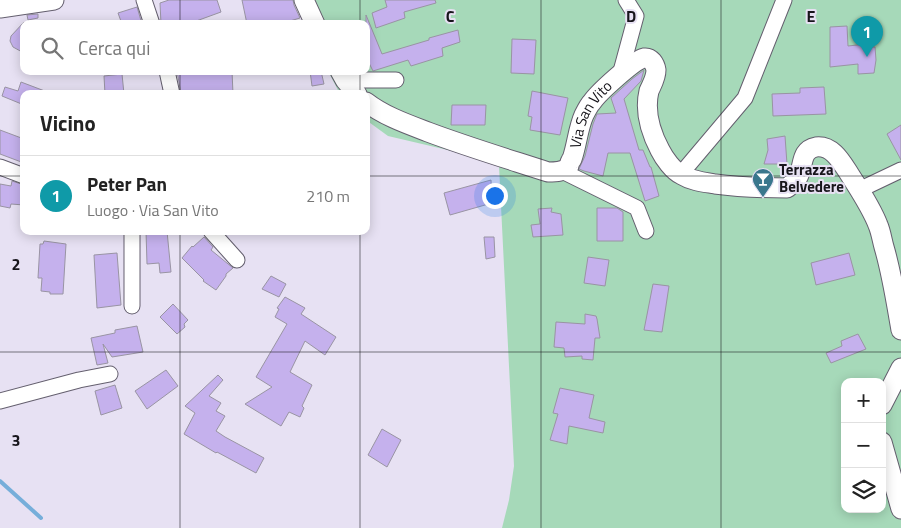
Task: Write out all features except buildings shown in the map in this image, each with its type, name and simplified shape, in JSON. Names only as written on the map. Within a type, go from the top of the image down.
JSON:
[{"type":"street","points":[[0,8],[54,0]]},
{"type":"street","points":[[144,0],[151,20]]},
{"type":"street","points":[[304,0],[313,20]]},
{"type":"street","points":[[620,75],[636,16],[626,0]]},
{"type":"street","points":[[784,0],[745,98],[680,175],[698,181],[732,186],[786,188],[794,183],[803,157],[808,150],[816,147],[826,148],[834,153],[842,162],[866,200],[878,225],[889,264],[901,330]]},
{"type":"street","name":"Via San Vito","points":[[562,171],[569,165],[584,116],[591,102],[620,75],[645,58],[650,59],[654,63],[656,70],[647,102],[647,113],[652,131],[660,151],[680,175]]},
{"type":"street","points":[[168,75],[171,90]]},
{"type":"street","points":[[348,82],[396,80]]},
{"type":"street","points":[[370,105],[402,122],[442,137],[548,172],[562,171],[637,208],[646,231]]},
{"type":"street","points":[[0,167],[20,174]]},
{"type":"street","points":[[859,190],[901,170]]},
{"type":"street","points":[[132,235],[132,306]]},
{"type":"street","points":[[215,235],[237,260]]},
{"type":"street","points":[[886,397],[901,368]]},
{"type":"street","points":[[0,401],[110,374]]},
{"type":"street","points":[[886,456],[901,509]]},
{"type":"green space","points":[[292,0],[901,0],[901,528],[502,528],[509,500],[514,466],[499,166],[469,155],[388,136],[370,123],[370,90],[338,90],[330,75],[370,75],[370,20],[303,20]]},
{"type":"waterway","points":[[0,481],[41,518]]},
{"type":"place","name":"Peter Pan","points":[[867,57]]},
{"type":"place","name":"Terrazza Belvedere","points":[[763,198]]}]
